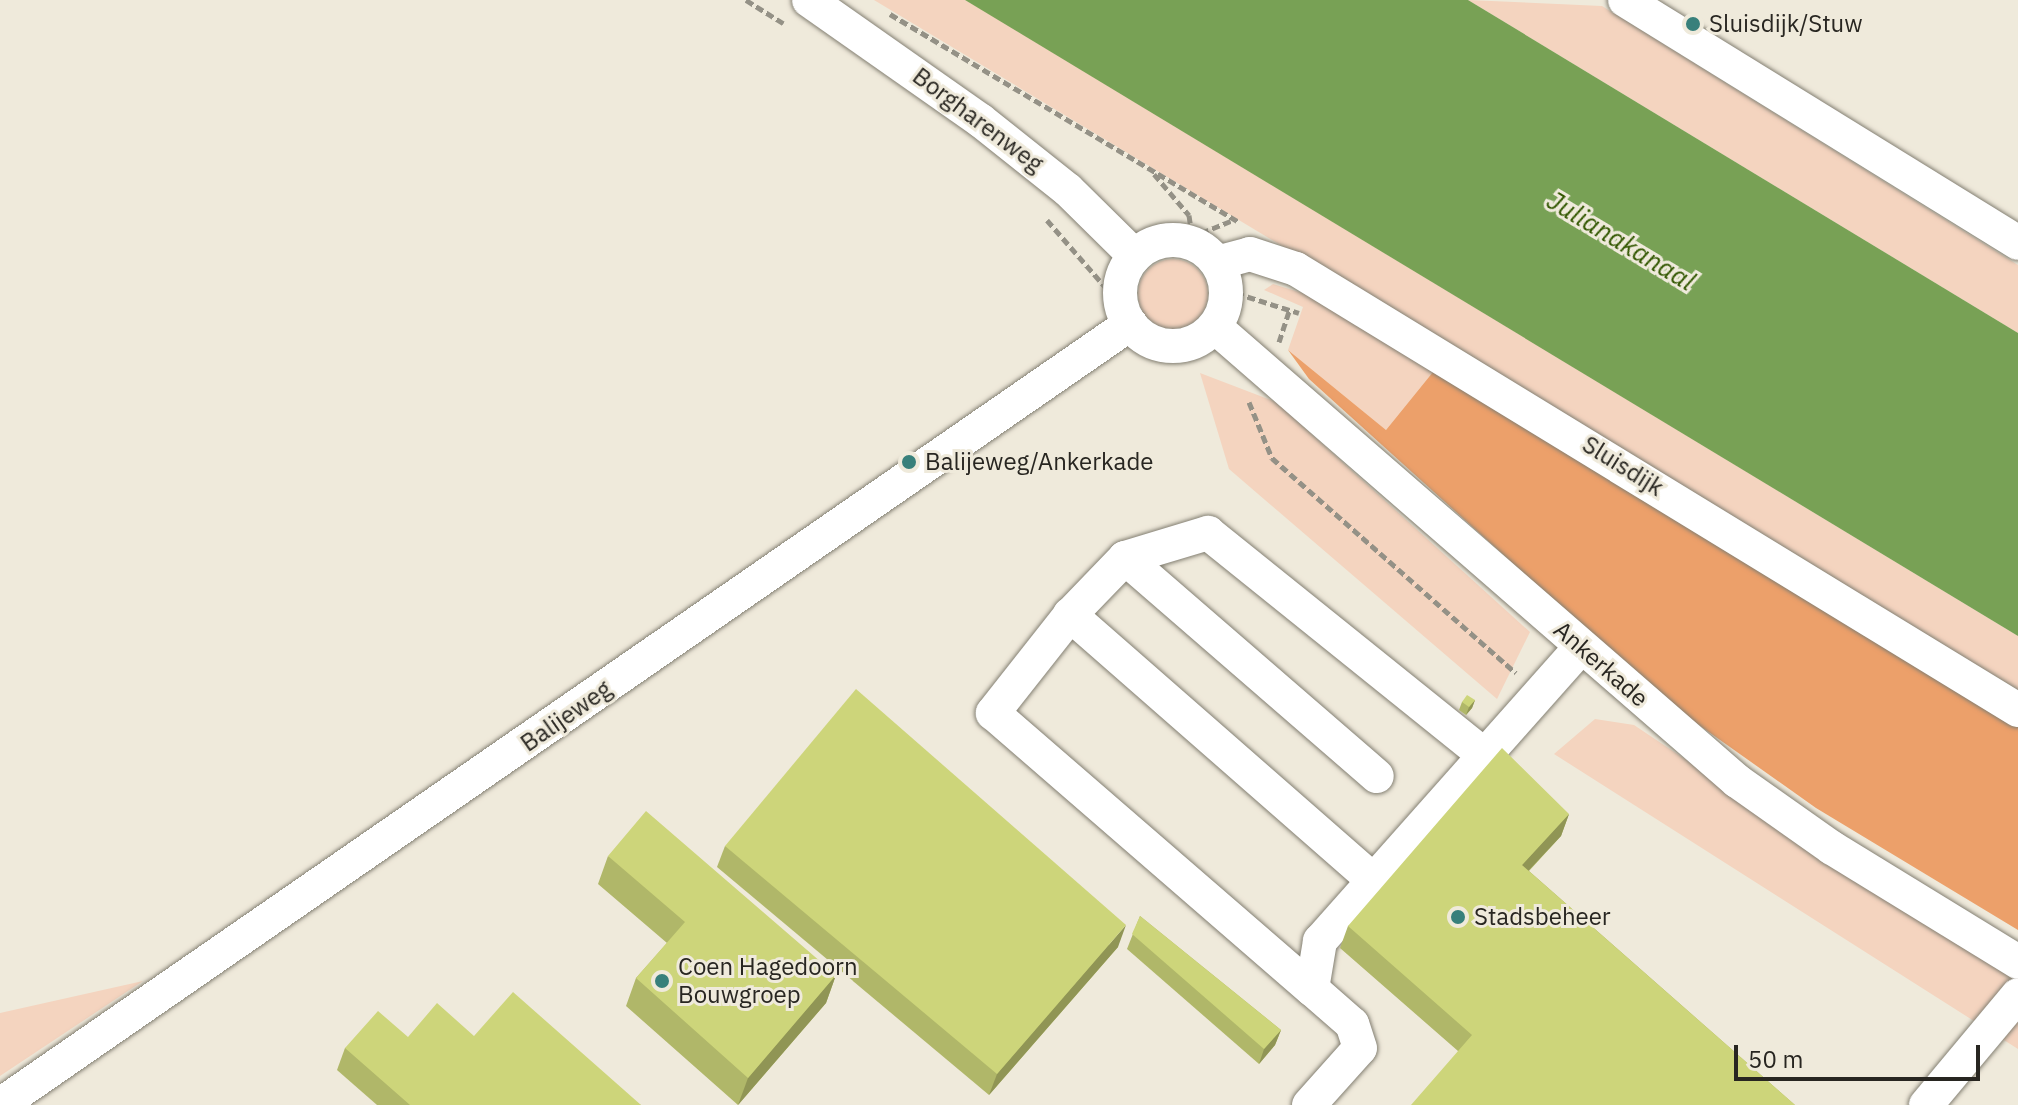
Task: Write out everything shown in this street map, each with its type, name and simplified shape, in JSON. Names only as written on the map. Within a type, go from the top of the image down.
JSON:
[{"type":"street","name":"Borgharenweg","points":[[809,0],[980,120],[1068,190],[1135,256]]},
{"type":"street","points":[[1625,0],[2018,243]]},
{"type":"street","points":[[1164,240],[1224,274],[1215,327],[1173,347],[1145,339],[1125,313],[1135,256],[1164,240]]},
{"type":"street","name":"Sluisdijk","points":[[1224,274],[1259,254],[1296,269],[2018,710]]},
{"type":"street","name":"Balijeweg","points":[[0,1105],[1125,313]]},
{"type":"street","name":"Ankerkade","points":[[1215,327],[1737,781],[1832,848],[2018,962]]},
{"type":"street","points":[[1309,1105],[1360,1048],[1352,1024],[993,713],[1070,615],[1125,558],[1208,533],[1484,755]]},
{"type":"street","points":[[1125,558],[1377,776]]},
{"type":"street","points":[[1070,615],[1373,880]]},
{"type":"street","points":[[1312,989],[1320,941],[1581,647]]},
{"type":"street","points":[[1926,1105],[2018,995]]},
{"type":"path","points":[[746,0],[798,33]]},
{"type":"path","points":[[881,14],[894,14],[1237,221]]},
{"type":"path","points":[[1152,171],[1189,215],[1224,274]]},
{"type":"path","points":[[1035,210],[1099,287],[1125,313]]},
{"type":"path","points":[[1246,395],[1272,458],[1538,692]]},
{"type":"shaded area","points":[[874,0],[965,0],[981,9],[2018,636],[2018,690]]},
{"type":"shaded area","points":[[1468,0],[1602,6],[2018,265],[2018,333]]},
{"type":"shaded area","points":[[1180,259],[1202,274],[1208,294],[1206,308],[1198,319],[1187,327],[1166,329],[1148,319],[1140,308],[1138,287],[1148,269],[1159,261]]},
{"type":"shaded area","points":[[1273,284],[1312,296],[1433,372],[1386,430],[1288,350],[1303,307],[1264,290]]},
{"type":"shaded area","points":[[1288,350],[1386,430],[1433,372],[2018,727],[2018,930],[1816,808],[1665,701],[1309,379]]},
{"type":"shaded area","points":[[1200,373],[1276,402],[1530,632],[1497,699],[1229,469]]},
{"type":"shaded area","points":[[1595,719],[1634,725],[1840,863],[2018,969],[2018,1049],[1554,754]]},
{"type":"shaded area","points":[[143,981],[0,1076],[0,1013]]},
{"type":"water","name":"Julianakanaal","points":[[965,0],[1468,0],[2018,333],[2018,636]]},
{"type":"building","points":[[856,689],[1126,925],[997,1074],[725,846]]},
{"type":"building","points":[[1467,695],[1475,700],[1469,707],[1462,702]]},
{"type":"building","name":"Stadsbeheer","points":[[1502,748],[1569,814],[1522,865],[1795,1105],[1411,1105],[1472,1035],[1348,926]]},
{"type":"building","points":[[646,811],[836,975],[748,1078],[636,978],[685,922],[608,856]]},
{"type":"building","points":[[1140,916],[1281,1030],[1264,1049],[1132,934]]},
{"type":"building","points":[[513,992],[641,1105],[410,1105],[345,1048],[378,1011],[408,1037],[437,1003],[474,1036]]},
{"type":"place","name":"Sluisdijk/Stuw","points":[[1693,24]]},
{"type":"place","name":"Balijeweg/Ankerkade","points":[[909,462]]},
{"type":"place","name":"Stadsbeheer","points":[[1458,917]]},
{"type":"place","name":"Coen Hagedoorn Bouwgroep","points":[[662,981]]}]
